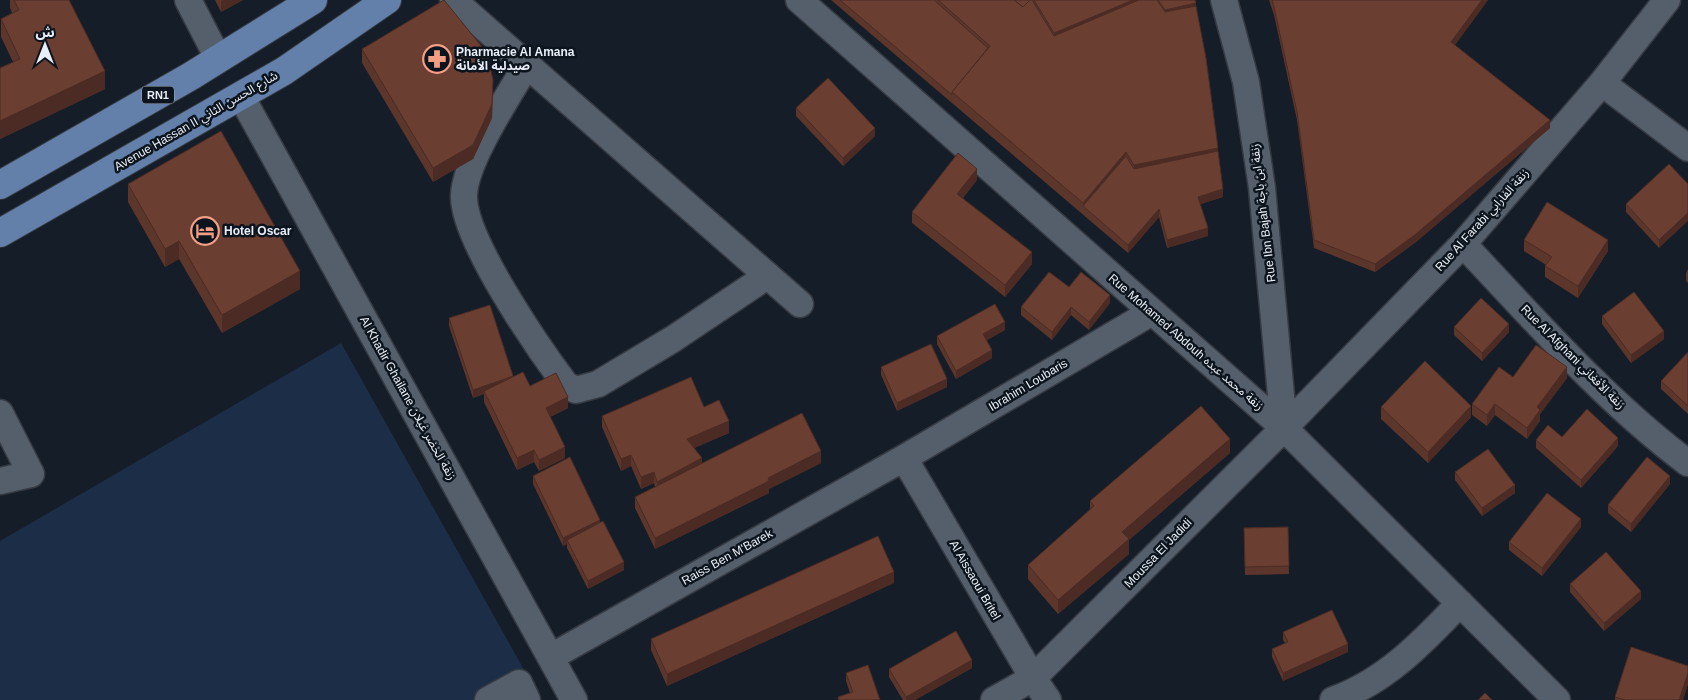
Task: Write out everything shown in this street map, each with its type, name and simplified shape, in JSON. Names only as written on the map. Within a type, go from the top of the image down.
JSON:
[{"type":"main road","name":"RN1","points":[[0,185],[218,58],[313,0]]},
{"type":"main road","name":"Avenue Hassan II شارع الحسن الثاني","points":[[0,233],[242,96],[284,70],[386,0]]},
{"type":"street","points":[[188,0],[218,58]]},
{"type":"street","points":[[453,0],[526,66],[800,304]]},
{"type":"street","name":"Rue Mohamed Abdouh زنقة محمد عبده","points":[[799,0],[1284,428],[1557,700]]},
{"type":"street","name":"Rue Ibn Bajah زنقة ابن باجة","points":[[1224,0],[1246,82],[1262,188],[1284,428]]},
{"type":"street","name":"Rue Al Farabi زنقة الفارابي","points":[[1284,428],[1463,244],[1602,84],[1667,0]]},
{"type":"street","points":[[526,66],[490,127],[468,174],[464,196],[467,218],[487,262],[516,311],[566,385],[576,390],[598,384],[673,339],[767,276]]},
{"type":"street","points":[[1602,84],[1688,148]]},
{"type":"street","name":"Al Khadir Ghailane زنقة الخضر غيلان","points":[[242,96],[574,700]]},
{"type":"street","name":"Rue Al Afghani زنقة الأفغاني","points":[[1463,244],[1569,356],[1667,448],[1688,463]]},
{"type":"street","name":"Ibrahim Loubaris","points":[[904,458],[1152,312]]},
{"type":"street","points":[[0,413],[32,474],[0,481]]},
{"type":"street","name":"Moussa El Jadidi","points":[[994,700],[1033,678],[1284,428]]},
{"type":"street","name":"Raiss Ben M'Barek","points":[[551,657],[904,458]]},
{"type":"street","name":"Al Aissaoui Britel","points":[[904,458],[1033,678],[1048,700]]},
{"type":"street","points":[[1333,700],[1386,673],[1422,643],[1460,603]]},
{"type":"street","points":[[488,700],[519,683],[528,700]]},
{"type":"shaded area","points":[[341,343],[541,700],[0,700],[0,541]]},
{"type":"building","points":[[14,0],[69,0],[105,71],[0,121],[0,68],[20,59],[1,19],[19,10]]},
{"type":"building","points":[[444,0],[487,53],[493,80],[492,104],[473,145],[433,168],[362,49]]},
{"type":"building","points":[[840,0],[934,0],[988,48],[952,92],[952,95]]},
{"type":"building","points":[[938,0],[1014,0],[1023,7],[1032,0],[1054,36],[1139,0],[1157,0],[1165,12],[1196,6],[1206,58],[1218,148],[1134,165],[1126,152],[1083,203],[952,92],[990,46]]},
{"type":"building","points":[[1014,0],[1030,0],[1023,7]]},
{"type":"building","points":[[1034,0],[1133,0],[1054,33]]},
{"type":"building","points":[[1158,0],[1195,0],[1196,3],[1165,10]]},
{"type":"building","points":[[1272,0],[1482,0],[1451,42],[1550,120],[1416,234],[1375,264],[1314,240],[1297,112]]},
{"type":"building","points":[[828,78],[875,128],[843,158],[796,108]]},
{"type":"building","name":"Hotel Oscar","points":[[221,131],[300,271],[222,315],[179,241],[165,249],[128,184]]},
{"type":"building","points":[[1218,151],[1223,189],[1198,197],[1208,228],[1167,240],[1159,209],[1128,245],[1083,206],[1126,156],[1134,169]]},
{"type":"building","points":[[958,153],[977,169],[957,194],[1032,252],[1005,285],[912,212]]},
{"type":"building","points":[[1669,164],[1688,184],[1688,213],[1659,240],[1626,204]]},
{"type":"building","points":[[1547,202],[1608,240],[1578,286],[1545,266],[1552,257],[1524,240]]},
{"type":"building","points":[[1049,272],[1069,287],[1081,272],[1110,295],[1089,322],[1071,307],[1052,332],[1021,307]]},
{"type":"building","points":[[1634,292],[1664,331],[1631,355],[1602,316]]},
{"type":"building","points":[[1481,298],[1509,324],[1482,353],[1454,327]]},
{"type":"building","points":[[995,304],[1005,322],[983,334],[992,350],[956,371],[937,336]]},
{"type":"building","points":[[490,305],[513,376],[473,390],[449,318]]},
{"type":"building","points":[[931,344],[947,379],[897,403],[881,367]]},
{"type":"building","points":[[1536,345],[1567,367],[1537,407],[1540,410],[1527,428],[1495,404],[1487,415],[1472,404],[1499,367],[1513,377]]},
{"type":"building","points":[[1688,352],[1688,406],[1661,381]]},
{"type":"building","points":[[1425,361],[1471,406],[1428,452],[1381,407]]},
{"type":"building","points":[[523,372],[530,386],[556,373],[568,397],[546,408],[565,447],[539,460],[534,450],[517,458],[484,391]]},
{"type":"building","points":[[691,377],[704,407],[719,400],[729,421],[687,439],[702,458],[657,482],[654,472],[641,477],[631,455],[621,459],[602,416]]},
{"type":"building","points":[[1201,406],[1230,439],[1122,532],[1129,539],[1058,600],[1028,565],[1094,506],[1090,501]]},
{"type":"building","points":[[1587,409],[1618,438],[1581,480],[1536,440],[1548,425],[1562,437]]},
{"type":"building","points":[[802,413],[821,451],[768,478],[769,481],[655,538],[635,497]]},
{"type":"building","points":[[1488,449],[1515,485],[1482,508],[1455,472]]},
{"type":"building","points":[[570,457],[600,520],[563,538],[533,476]]},
{"type":"building","points":[[1647,457],[1670,476],[1631,524],[1608,505]]},
{"type":"building","points":[[1547,493],[1581,519],[1542,568],[1509,542]]},
{"type":"building","points":[[603,521],[624,562],[588,581],[567,540]]},
{"type":"building","points":[[1288,527],[1289,566],[1245,567],[1244,528]]},
{"type":"building","points":[[878,536],[894,572],[667,674],[651,639]]},
{"type":"building","points":[[1606,552],[1641,591],[1604,623],[1570,584]]},
{"type":"building","points":[[1332,610],[1348,644],[1283,673],[1272,649],[1288,642],[1283,632]]},
{"type":"building","points":[[956,631],[972,660],[906,697],[889,669]]},
{"type":"building","points":[[1631,647],[1688,666],[1688,673],[1679,700],[1625,700],[1615,697]]},
{"type":"building","points":[[868,665],[880,700],[839,700],[838,697],[853,692],[846,673]]},
{"type":"building","points":[[1485,693],[1492,700],[1478,700]]},
{"type":"place","name":"Pharmacie Al Amana صيدلية الأمانة","points":[[437,59]]},
{"type":"place","name":"Hotel Oscar","points":[[205,231]]}]
